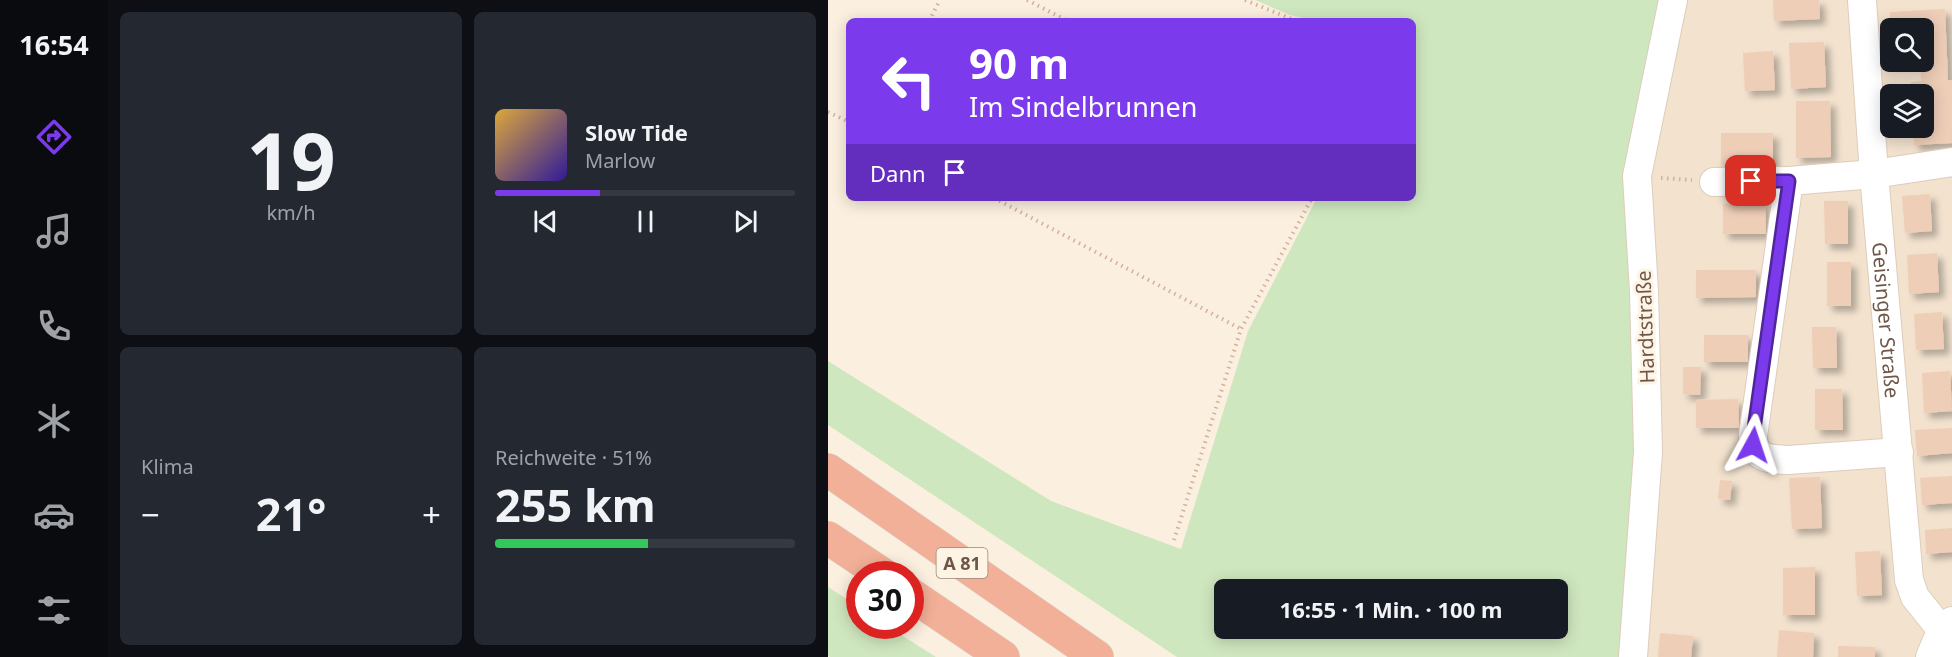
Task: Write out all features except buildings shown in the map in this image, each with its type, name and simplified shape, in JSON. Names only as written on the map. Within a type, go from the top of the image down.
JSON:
[{"type":"highway","name":"A 81","points":[[828,470],[1097,657]]},
{"type":"highway","points":[[828,538],[862,561]]},
{"type":"highway","name":"A 81","points":[[924,603],[1003,657]]},
{"type":"street","name":"Hardtstraße","points":[[1633,657],[1648,452],[1644,291],[1637,176],[1673,0]]},
{"type":"street","name":"Geisinger Straße","points":[[1862,0],[1874,174],[1909,580],[1916,597],[1948,633]]},
{"type":"street","points":[[1714,182],[1789,181],[1874,174],[1952,162]]},
{"type":"street","points":[[1789,181],[1753,445],[1758,454],[1771,459],[1788,460],[1899,452]]},
{"type":"street","points":[[1930,657],[1948,633]]},
{"type":"path","points":[[931,18],[940,0]]},
{"type":"path","points":[[1027,0],[1062,18]]},
{"type":"path","points":[[1245,0],[1289,18]]},
{"type":"path","points":[[828,112],[846,121]]},
{"type":"path","points":[[1637,176],[1714,182]]},
{"type":"path","points":[[1000,201],[1241,329]]},
{"type":"path","points":[[1174,540],[1241,329],[1310,201]]},
{"type":"shaded area","points":[[1673,0],[1952,0],[1952,657],[1633,657],[1637,176]]},
{"type":"green space","points":[[1255,0],[1673,0],[1653,93],[1633,657],[1177,657],[828,425],[828,361],[1051,501],[1181,549],[1248,331],[1315,201],[1416,201],[1416,18],[1303,18]]},
{"type":"green space","points":[[828,587],[846,599],[846,639],[908,639],[936,657],[830,657],[828,655]]},
{"type":"route","points":[[1751,181],[1789,181],[1753,445]]}]
